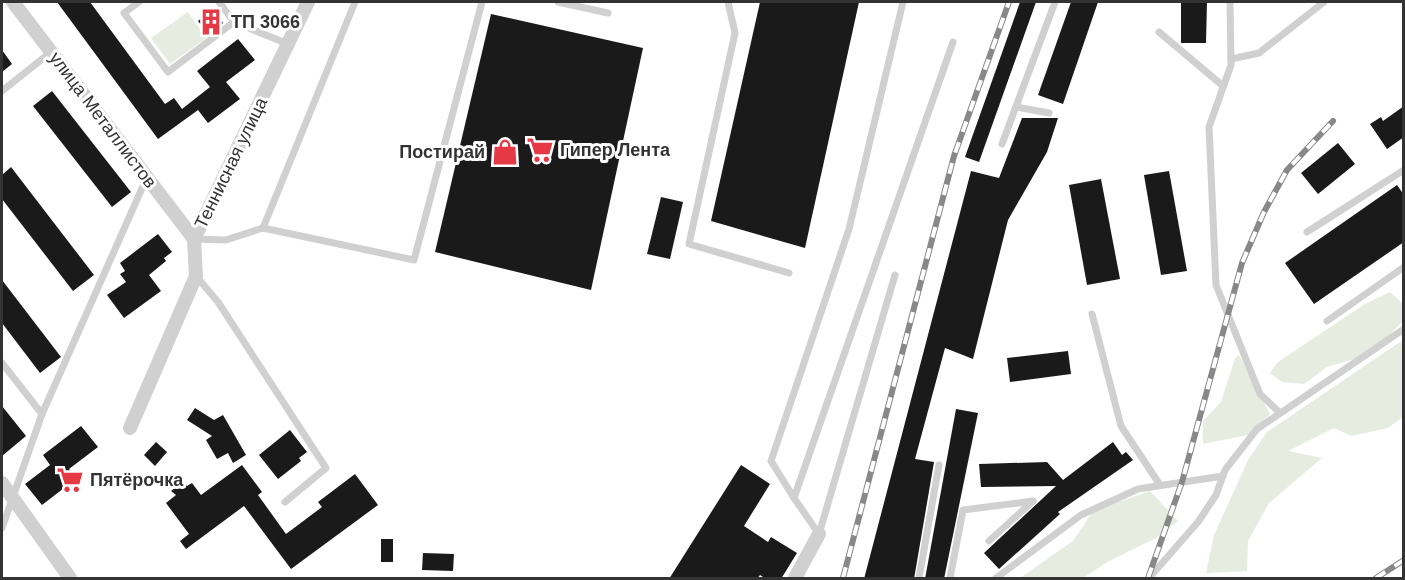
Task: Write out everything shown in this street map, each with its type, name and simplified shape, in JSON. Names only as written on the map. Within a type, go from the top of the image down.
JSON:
[{"type":"street","name":"улица Металлистов","points":[[13,2],[194,239]]},
{"type":"street","name":"Теннисная улица","points":[[130,428],[196,276],[194,239],[308,2]]},
{"type":"street","points":[[2,483],[70,579]]},
{"type":"street","points":[[795,579],[819,534]]},
{"type":"lane","points":[[140,2],[124,13],[168,72],[234,22]]},
{"type":"lane","points":[[219,2],[234,22],[288,44]]},
{"type":"lane","points":[[263,228],[355,2]]},
{"type":"lane","points":[[194,239],[226,240],[263,228],[414,260],[482,2]]},
{"type":"lane","points":[[558,2],[608,13]]},
{"type":"lane","points":[[728,2],[735,33],[689,243],[789,273]]},
{"type":"lane","points":[[819,534],[771,461],[849,229],[903,2]]},
{"type":"lane","points":[[1002,144],[1055,2]]},
{"type":"lane","points":[[1230,2],[1231,59],[1209,127],[1216,285],[1260,394],[1279,412]]},
{"type":"lane","points":[[1231,59],[1259,53],[1324,2]]},
{"type":"lane","points":[[1159,32],[1223,86]]},
{"type":"lane","points":[[794,498],[953,42]]},
{"type":"lane","points":[[2,91],[51,52]]},
{"type":"lane","points":[[1016,107],[1049,113]]},
{"type":"lane","points":[[1307,232],[1403,169]]},
{"type":"lane","points":[[2,528],[42,414],[147,177]]},
{"type":"lane","points":[[1327,321],[1404,267]]},
{"type":"lane","points":[[819,534],[895,275]]},
{"type":"lane","points":[[196,276],[218,302],[326,468],[285,502]]},
{"type":"lane","points":[[1092,314],[1121,426],[1160,485]]},
{"type":"lane","points":[[1149,579],[1198,522],[1216,495],[1223,476],[1257,429],[1279,412],[1374,352],[1404,329]]},
{"type":"lane","points":[[2,363],[42,414]]},
{"type":"lane","points":[[919,579],[939,465]]},
{"type":"lane","points":[[996,579],[1081,515],[1138,489],[1223,476]]},
{"type":"lane","points":[[950,579],[963,510],[1033,501],[989,541]]},
{"type":"shaded area","points":[[188,12],[206,38],[170,64],[151,38]]},
{"type":"shaded area","points":[[1390,292],[1403,304],[1403,321],[1371,354],[1327,367],[1304,384],[1282,382],[1270,373],[1278,362],[1365,304]]},
{"type":"shaded area","points":[[1403,340],[1403,417],[1388,428],[1351,436],[1334,428],[1288,451],[1322,458],[1269,503],[1248,541],[1247,571],[1206,573],[1214,535],[1248,460],[1267,432]]},
{"type":"shaded area","points":[[1239,355],[1270,414],[1247,435],[1203,444],[1203,421],[1221,402],[1235,358]]},
{"type":"shaded area","points":[[1150,491],[1178,521],[1156,538],[1109,561],[1083,578],[1020,578],[1073,541],[1093,511]]},
{"type":"building","points":[[57,2],[90,2],[165,104],[174,98],[182,109],[210,87],[197,71],[238,39],[255,60],[226,82],[240,99],[208,123],[198,110],[158,139]]},
{"type":"building","points":[[760,2],[859,2],[805,248],[711,221]]},
{"type":"building","points":[[1020,2],[1036,2],[979,162],[965,157]]},
{"type":"building","points":[[1071,2],[1098,2],[1063,104],[1038,95]]},
{"type":"building","points":[[1181,2],[1207,2],[1206,43],[1181,43]]},
{"type":"building","name":"ТП 3066","points":[[213,9],[223,23],[208,34],[198,21]]},
{"type":"building","name":"Гипер Лента","points":[[491,14],[643,48],[591,290],[435,252]]},
{"type":"building","points":[[2,50],[12,64],[2,72]]},
{"type":"building","points":[[52,91],[131,192],[112,207],[33,106]]},
{"type":"building","points":[[1404,106],[1404,137],[1387,149],[1370,124],[1381,117],[1383,121]]},
{"type":"building","points":[[1022,118],[1058,118],[1047,152],[1008,220],[973,359],[945,348],[915,459],[934,462],[914,579],[864,579],[971,171],[999,178]]},
{"type":"building","points":[[1338,143],[1355,164],[1318,194],[1301,173]]},
{"type":"building","points":[[11,167],[94,275],[73,291],[2,199],[2,175]]},
{"type":"building","points":[[1169,171],[1187,271],[1161,275],[1144,175]]},
{"type":"building","points":[[1101,179],[1120,279],[1087,285],[1069,185]]},
{"type":"building","points":[[1397,185],[1404,195],[1404,242],[1314,304],[1285,263]]},
{"type":"building","points":[[661,197],[683,202],[670,259],[647,254]]},
{"type":"building","points":[[158,234],[172,252],[164,258],[166,261],[149,275],[161,291],[124,318],[107,295],[126,282],[120,274],[125,271],[120,263]]},
{"type":"building","points":[[2,280],[61,357],[40,373],[2,323]]},
{"type":"building","points":[[1068,351],[1071,374],[1010,382],[1007,358]]},
{"type":"building","points":[[2,406],[26,436],[2,456]]},
{"type":"building","points":[[195,408],[214,420],[223,415],[246,455],[233,463],[228,453],[217,459],[206,440],[212,436],[187,420]]},
{"type":"building","points":[[956,409],[978,413],[944,579],[925,579]]},
{"type":"building","points":[[81,426],[98,447],[69,469],[77,478],[42,505],[25,484],[50,465],[43,455]]},
{"type":"building","points":[[290,430],[307,452],[299,458],[301,461],[278,479],[259,455]]},
{"type":"building","points":[[156,442],[167,452],[155,466],[144,455]]},
{"type":"building","points":[[1113,442],[1122,455],[1126,452],[1133,460],[1058,512],[1060,514],[999,569],[984,553],[1056,486],[981,487],[979,464],[1047,462],[1063,480]]},
{"type":"building","points":[[242,465],[262,492],[258,495],[286,534],[322,507],[318,502],[355,474],[378,505],[291,569],[244,506],[186,549],[180,541],[189,534],[166,503],[176,495],[171,491],[184,481],[187,486],[192,483],[201,495]]},
{"type":"building","points":[[741,465],[770,484],[744,526],[768,542],[771,537],[797,553],[781,579],[766,579],[760,575],[757,579],[669,579]]},
{"type":"building","points":[[381,539],[393,539],[393,562],[381,562]]},
{"type":"building","points":[[423,553],[454,554],[453,571],[422,570]]},
{"type":"railway","points":[[843,578],[954,156],[1009,2]]},
{"type":"railway","points":[[1148,578],[1182,482],[1242,263],[1264,212],[1287,170],[1333,121]]},
{"type":"railway","points":[[1376,578],[1404,560]]},
{"type":"place","name":"ТП 3066","points":[[211,22]]},
{"type":"place","name":"Гипер Лента","points":[[540,150]]},
{"type":"place","name":"Постирай","points":[[505,152]]},
{"type":"place","name":"Пятёрочка","points":[[70,480]]}]
